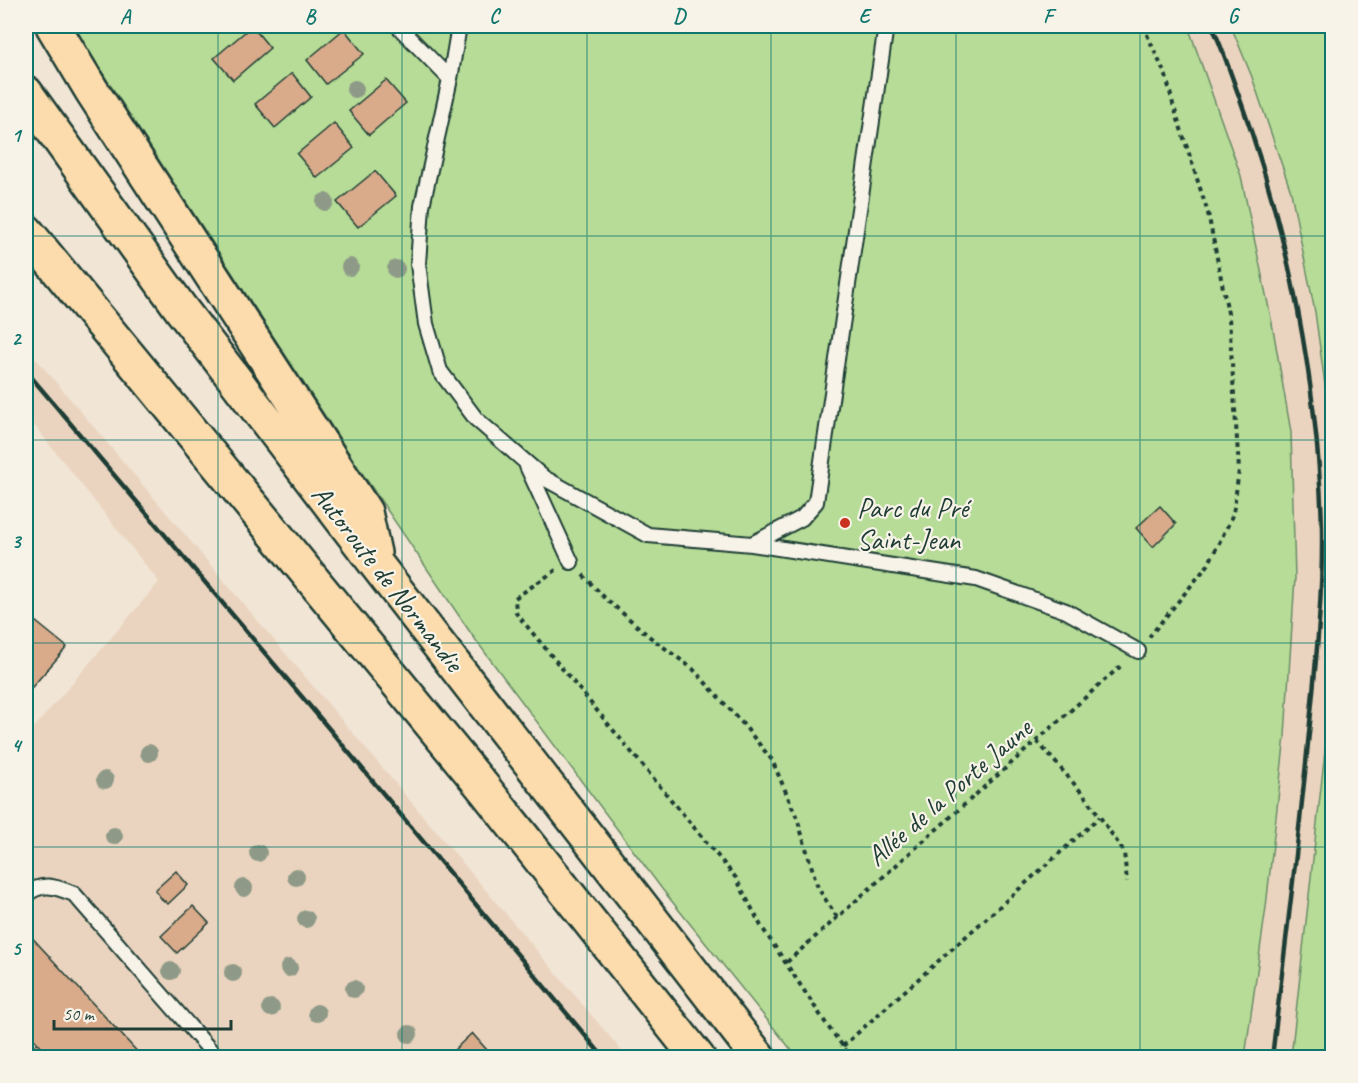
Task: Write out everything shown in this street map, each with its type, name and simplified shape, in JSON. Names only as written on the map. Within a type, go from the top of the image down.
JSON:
[{"type":"highway","points":[[53,26],[92,91],[366,512],[376,564]]},
{"type":"highway","name":"Autoroute de Normandie","points":[[26,93],[181,309],[759,1058]]},
{"type":"highway","name":"Autoroute de Normandie","points":[[26,231],[483,787],[698,1058]]},
{"type":"lane","points":[[398,26],[450,79]]},
{"type":"lane","points":[[459,26],[450,79],[422,206],[418,264],[426,324],[440,371],[476,419],[544,478],[648,535],[752,544],[976,579],[1066,611],[1138,651]]},
{"type":"lane","points":[[752,544],[802,518],[816,502],[886,26]]},
{"type":"lane","points":[[525,462],[571,562]]},
{"type":"lane","points":[[26,895],[41,886],[53,886],[74,894],[217,1058]]},
{"type":"path","name":"Allée de la Porte Jaune","points":[[787,962],[1138,651],[1208,565],[1233,515],[1239,470],[1228,318],[1208,213],[1166,76],[1143,26]]},
{"type":"path","points":[[837,917],[818,888],[797,818],[772,760],[693,669],[650,637],[571,562],[556,569],[515,598],[516,613],[736,878],[761,926],[829,1028],[852,1058]]},
{"type":"path","points":[[1037,741],[1100,817],[1124,852],[1127,882]]},
{"type":"path","points":[[843,1046],[1100,817]]},
{"type":"shaded area","points":[[1188,26],[1231,26],[1252,77],[1291,192],[1315,312],[1332,436],[1332,688],[1291,1057],[1245,1057],[1266,907],[1285,736],[1295,578],[1291,432],[1241,176]]},
{"type":"shaded area","points":[[26,347],[627,1057],[26,1057],[26,737],[159,582],[26,415]]},
{"type":"green space","name":"Parc du Pré Saint-Jean","points":[[72,26],[1188,26],[1241,176],[1272,323],[1291,432],[1295,578],[1285,736],[1266,907],[1245,1057],[797,1057],[662,889],[472,635],[358,467]]},
{"type":"green space","points":[[1231,26],[1332,26],[1332,436],[1315,312],[1291,192],[1252,77]]},
{"type":"green space","points":[[1332,688],[1332,1057],[1291,1057]]},
{"type":"building","points":[[252,26],[270,48],[233,80],[214,58]]},
{"type":"building","points":[[344,29],[364,54],[326,84],[307,60]]},
{"type":"building","points":[[292,73],[311,97],[275,128],[255,104]]},
{"type":"building","points":[[386,80],[406,103],[369,135],[349,111]]},
{"type":"building","points":[[334,123],[354,148],[317,178],[297,154]]},
{"type":"building","points":[[375,171],[396,196],[358,227],[337,202]]},
{"type":"building","points":[[1160,506],[1176,524],[1153,547],[1136,528]]},
{"type":"building","points":[[35,621],[67,647],[26,694],[26,633]]},
{"type":"building","points":[[176,871],[188,885],[168,904],[155,890]]},
{"type":"building","points":[[193,906],[209,923],[177,953],[161,936]]},
{"type":"building","points":[[26,931],[143,1058],[51,1058],[26,1030]]},
{"type":"building","points":[[472,1033],[494,1058],[459,1058],[453,1051]]},
{"type":"building","points":[[37,1043],[51,1058],[42,1058],[32,1047]]},
{"type":"railway","points":[[1212,26],[1227,62],[1257,151],[1286,257],[1307,365],[1319,474],[1322,555],[1318,636],[1300,822],[1272,1058]]},
{"type":"railway","points":[[26,371],[604,1058]]},
{"type":"place","name":"Parc du Pré Saint-Jean","points":[[845,523]]}]
